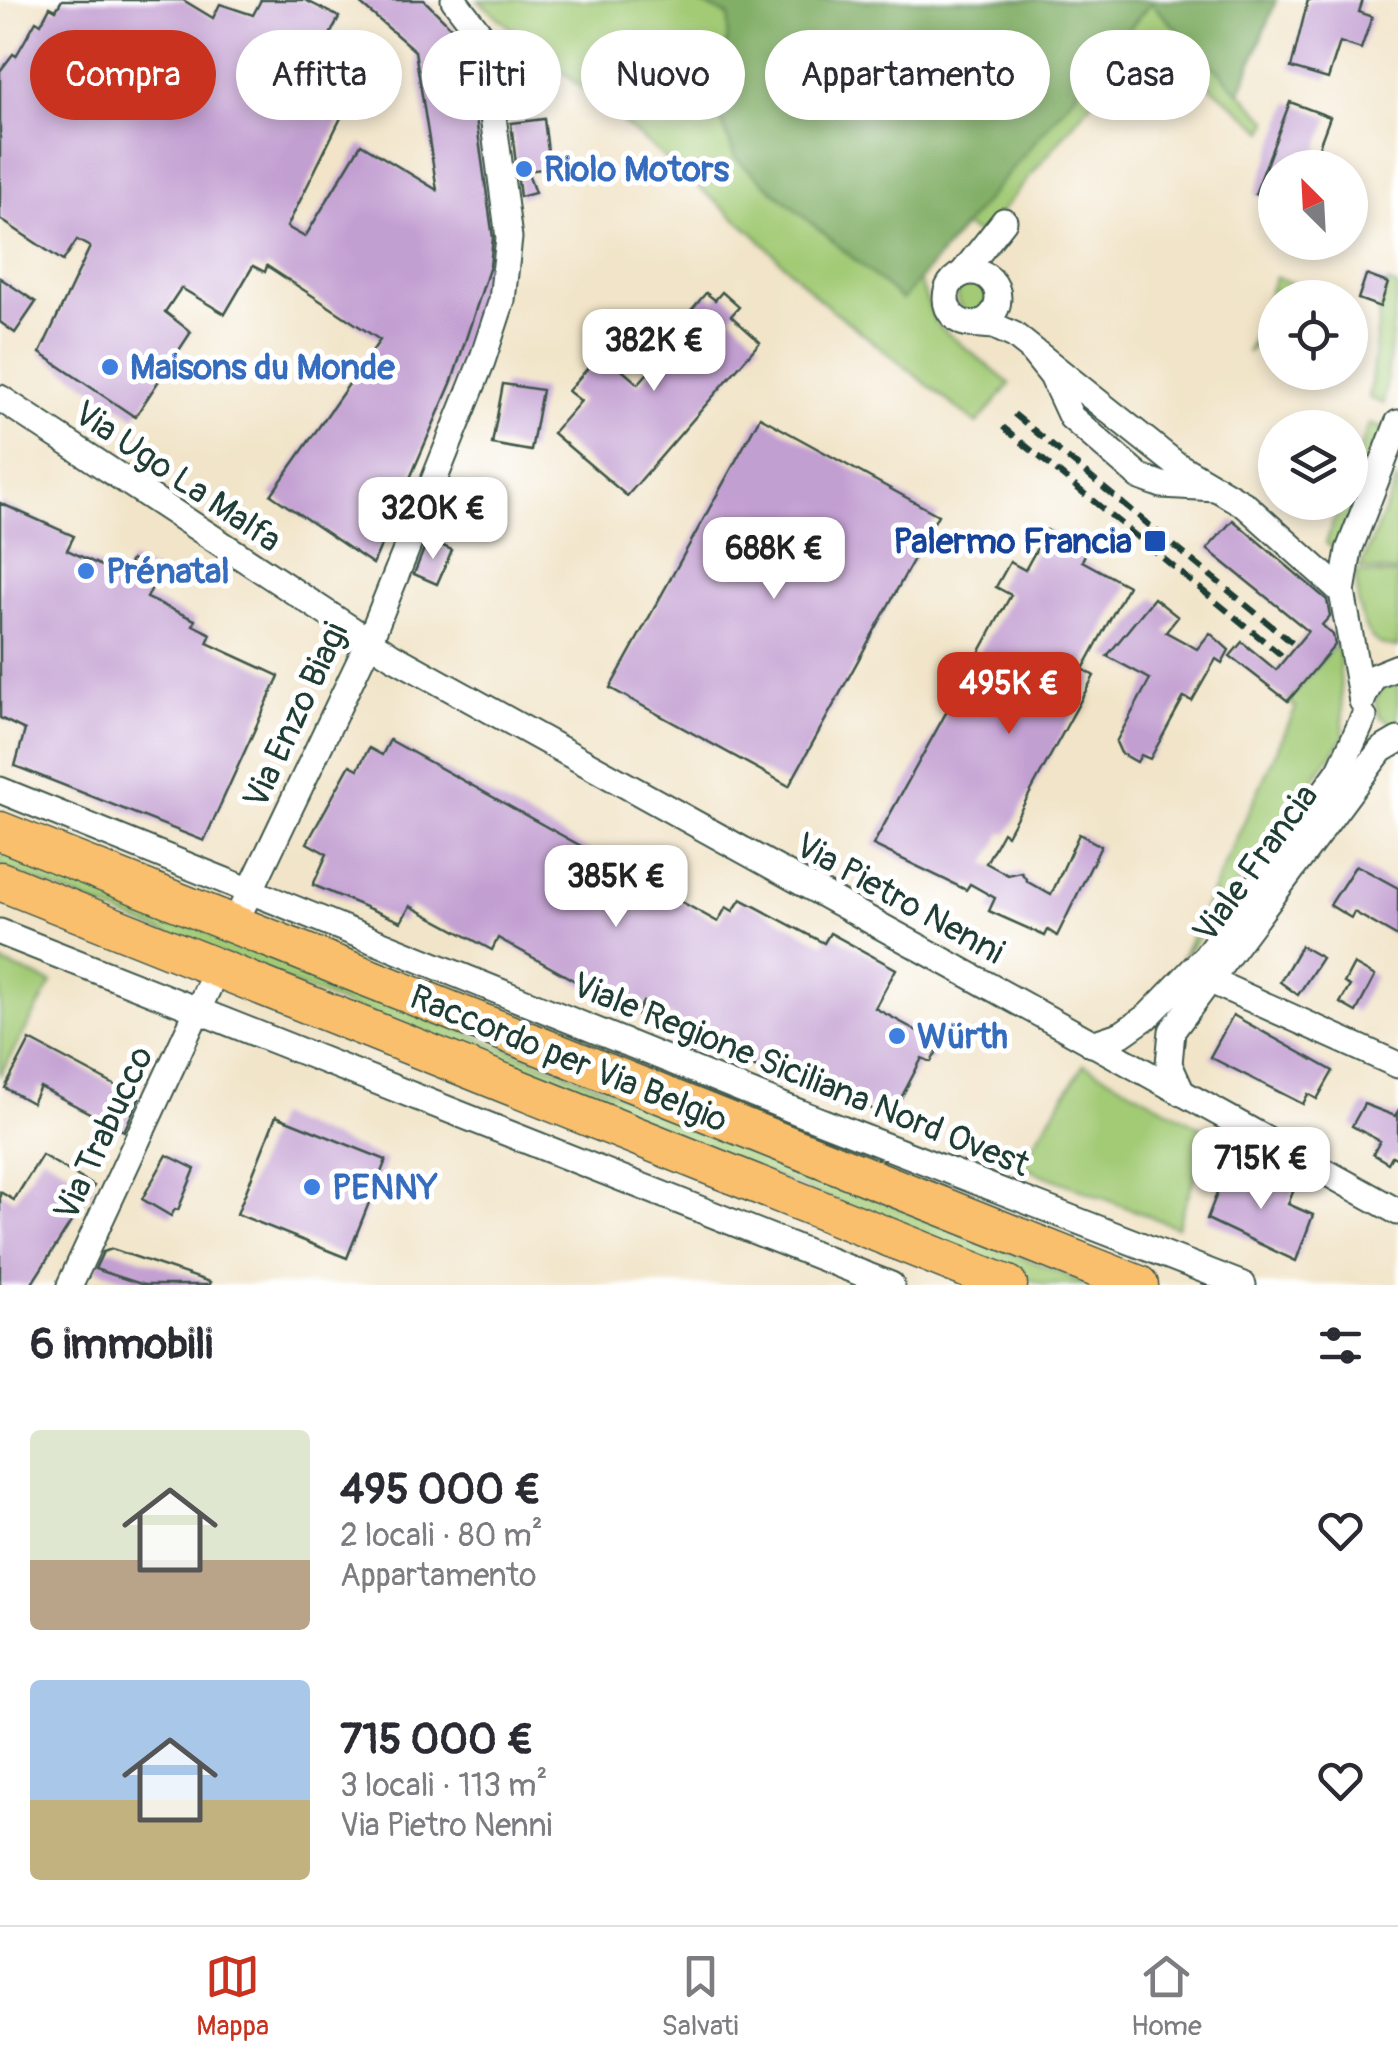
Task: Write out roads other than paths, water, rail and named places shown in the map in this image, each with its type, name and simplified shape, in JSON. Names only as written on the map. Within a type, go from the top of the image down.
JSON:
[{"type":"highway","name":"Raccordo per Via Belgio","points":[[0,831],[1138,1285]]},
{"type":"highway","name":"Raccordo per Via Belgio","points":[[0,881],[1008,1285]]},
{"type":"street","name":"Via Enzo Biagi","points":[[246,898],[369,642],[482,361],[502,300],[509,238],[484,48],[480,34],[454,0]]},
{"type":"street","points":[[996,230],[973,274],[949,286],[947,302],[955,317],[970,324],[994,326],[1023,343]]},
{"type":"street","points":[[973,274],[995,284],[1002,317],[1052,376],[1070,417],[1140,477],[1162,486],[1216,488],[1245,506],[1342,592]]},
{"type":"street","points":[[970,324],[993,314],[998,298]]},
{"type":"street","name":"Via Ugo La Malfa","points":[[0,398],[369,642]]},
{"type":"street","points":[[1398,424],[1348,553],[1342,592],[1350,618],[1363,709],[1374,731],[1398,740]]},
{"type":"street","points":[[1350,618],[1364,644],[1398,667]]},
{"type":"street","name":"Via Pietro Nenni","points":[[369,642],[1398,1212]]},
{"type":"street","points":[[1363,709],[1373,677],[1398,667]]},
{"type":"street","name":"Viale Francia","points":[[1134,1067],[1131,1044],[1149,1016],[1206,956],[1328,787],[1350,754],[1363,709]]},
{"type":"street","name":"Viale Francia","points":[[1134,1067],[1222,988],[1368,766],[1381,750],[1398,740]]},
{"type":"street","name":"Viale Regione Siciliana Nord Ovest","points":[[0,790],[246,898],[1243,1285]]},
{"type":"street","points":[[0,932],[203,999],[891,1285]]},
{"type":"street","points":[[1222,988],[1398,1065]]},
{"type":"street","name":"Via Trabucco","points":[[70,1285],[203,999]]},
{"type":"street","name":"Viale Francia","points":[[1092,1044],[1122,1034],[1149,1016]]},
{"type":"street","points":[[1172,1032],[1166,1050],[1168,1064],[1182,1093]]},
{"type":"railway","points":[[1014,414],[1296,646]]},
{"type":"railway","points":[[1003,427],[1286,659]]},
{"type":"place","name":"Riolo Motors","points":[[524,169]]},
{"type":"place","name":"Maisons du Monde","points":[[110,367]]},
{"type":"place","name":"Palermo Francia","points":[[1155,541]]},
{"type":"place","name":"Prénatal","points":[[86,571]]},
{"type":"place","name":"Würth","points":[[897,1036]]},
{"type":"place","name":"PENNY","points":[[312,1187]]}]
